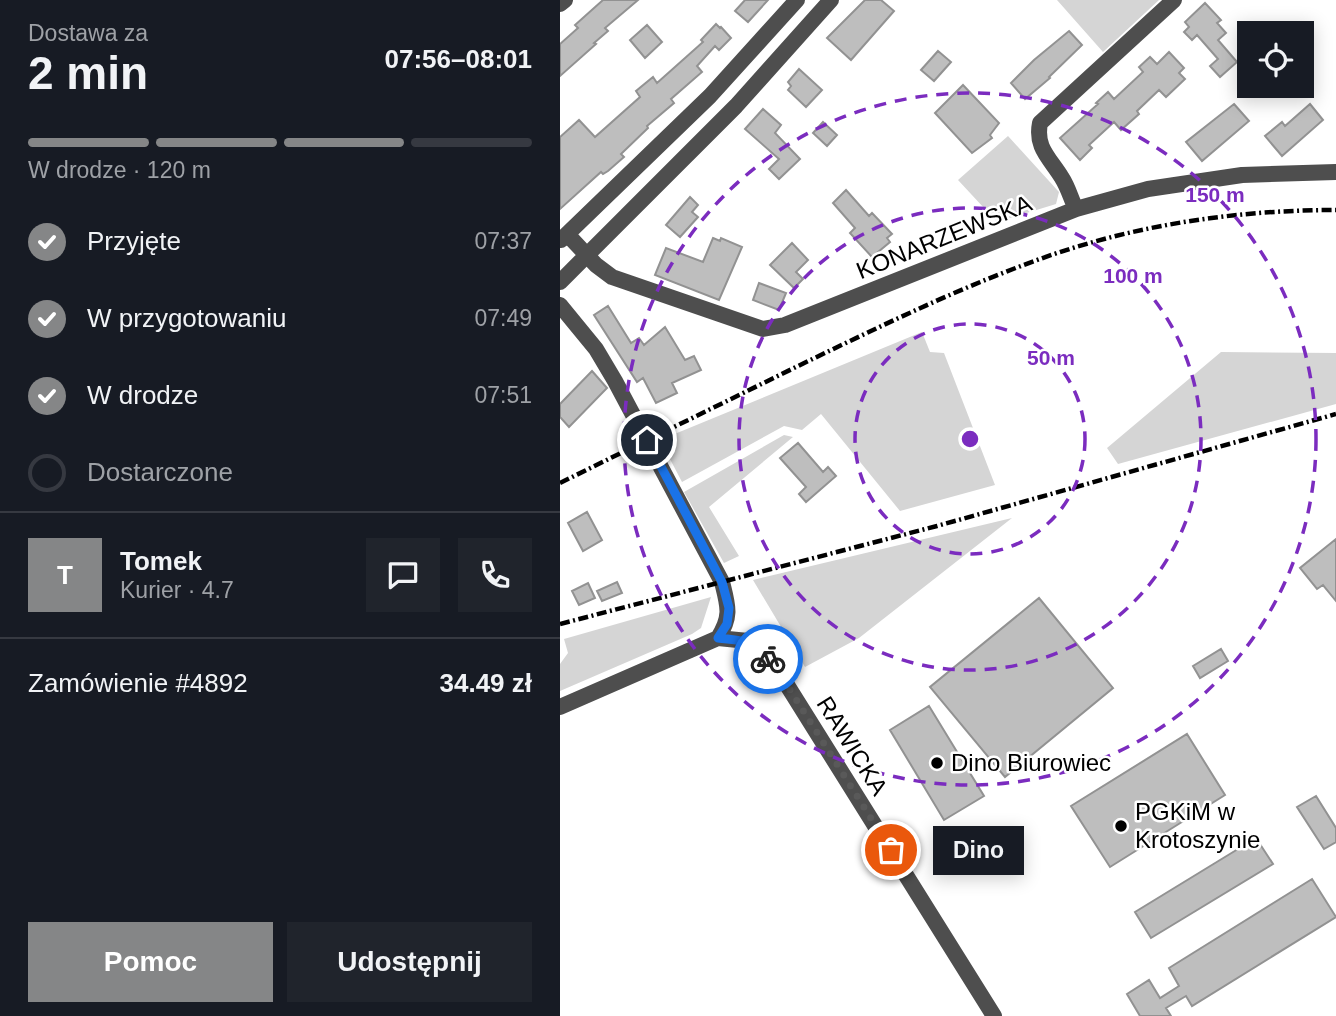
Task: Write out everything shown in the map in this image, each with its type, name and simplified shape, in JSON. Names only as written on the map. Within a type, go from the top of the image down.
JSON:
[{"type":"street","points":[[560,4],[565,0]]},
{"type":"street","points":[[564,238],[717,89],[797,0]]},
{"type":"street","points":[[560,282],[736,106],[831,0]]},
{"type":"street","points":[[1076,209],[1063,179],[1042,151],[1037,136],[1040,123],[1174,0]]},
{"type":"street","points":[[717,89],[736,106]]},
{"type":"street","name":"KONARZEWSKA","points":[[564,238],[614,278],[763,329],[785,325],[1076,209],[1149,189],[1242,176],[1336,172]]},
{"type":"street","points":[[560,305],[596,349],[615,381],[722,582],[729,608],[727,624],[718,638],[560,708]]},
{"type":"street","name":"RAWICKA","points":[[718,638],[748,641],[761,650],[787,685],[994,1016]]},
{"type":"shaded area","points":[[1057,0],[1159,0],[1103,52]]},
{"type":"shaded area","points":[[1008,136],[1059,192],[1056,204],[997,222],[958,180]]},
{"type":"shaded area","points":[[922,332],[930,352],[944,353],[995,485],[900,511],[821,414],[802,430],[784,426],[682,482],[660,440]]},
{"type":"shaded area","points":[[1221,352],[1336,353],[1336,404],[1118,464],[1107,448]]},
{"type":"shaded area","points":[[784,435],[793,437],[709,507],[739,556],[724,563],[684,492]]},
{"type":"shaded area","points":[[1012,518],[859,638],[805,667],[753,580]]},
{"type":"shaded area","points":[[711,597],[701,628],[692,634],[560,691],[560,664],[568,653],[564,639]]},
{"type":"building","points":[[603,0],[638,0],[605,28],[608,31],[594,43],[596,44],[560,76],[560,44],[578,28],[575,25]]},
{"type":"building","points":[[745,0],[768,0],[748,22],[735,11]]},
{"type":"building","points":[[865,0],[881,0],[894,11],[851,60],[827,38]]},
{"type":"building","points":[[1205,3],[1221,20],[1217,23],[1226,33],[1218,40],[1237,62],[1220,77],[1210,66],[1218,59],[1197,35],[1192,40],[1184,32],[1189,27],[1185,22]]},
{"type":"building","points":[[716,24],[731,38],[719,50],[715,46],[697,66],[702,72],[671,99],[674,103],[647,126],[621,154],[624,157],[608,171],[603,174],[601,172],[560,209],[560,137],[579,120],[595,137],[640,97],[636,91],[653,77],[657,83],[703,42],[701,40]]},
{"type":"building","points":[[647,25],[662,42],[645,58],[630,40]]},
{"type":"building","points":[[1069,31],[1082,45],[1025,99],[1011,83]]},
{"type":"building","points":[[938,51],[951,62],[934,81],[921,70]]},
{"type":"building","points":[[1169,52],[1184,68],[1179,73],[1185,79],[1166,97],[1159,90],[1121,130],[1114,122],[1089,145],[1092,148],[1080,160],[1060,138],[1108,92],[1114,99],[1143,72],[1139,67],[1150,57],[1157,64]]},
{"type":"building","points":[[799,69],[822,90],[806,107],[788,90],[791,86],[788,82]]},
{"type":"building","points":[[963,85],[999,123],[990,135],[992,138],[972,153],[935,113]]},
{"type":"building","points":[[1234,104],[1249,121],[1202,161],[1186,142]]},
{"type":"building","points":[[1310,104],[1323,120],[1282,156],[1265,136],[1282,122],[1285,126]]},
{"type":"building","points":[[763,109],[781,125],[775,133],[800,159],[779,179],[769,169],[779,159],[745,129]]},
{"type":"building","points":[[823,122],[837,135],[827,146],[813,133]]},
{"type":"building","points":[[846,190],[869,216],[872,213],[892,234],[887,238],[890,242],[872,257],[850,233],[855,228],[833,203]]},
{"type":"building","points":[[690,197],[698,205],[692,212],[698,217],[680,237],[666,225]]},
{"type":"building","points":[[713,238],[720,241],[721,238],[742,247],[719,300],[655,275],[666,248],[703,262]]},
{"type":"building","points":[[792,243],[808,260],[796,272],[803,279],[794,288],[770,265]]},
{"type":"building","points":[[759,283],[786,293],[779,310],[753,300]]},
{"type":"building","points":[[608,306],[631,343],[639,338],[644,345],[665,327],[685,360],[694,356],[701,370],[672,383],[677,393],[656,403],[643,378],[637,382],[594,315]]},
{"type":"building","points":[[592,371],[607,388],[569,427],[560,417],[560,404]]},
{"type":"building","points":[[798,443],[823,472],[828,467],[836,476],[806,502],[799,494],[806,487],[780,458]]},
{"type":"building","points":[[587,512],[602,540],[583,551],[568,523]]},
{"type":"building","points":[[1336,539],[1336,601],[1323,585],[1317,589],[1300,568]]},
{"type":"building","points":[[617,582],[622,593],[602,601],[597,591]]},
{"type":"building","points":[[588,583],[595,598],[579,605],[572,591]]},
{"type":"building","points":[[1039,598],[1113,688],[1005,777],[930,687]]},
{"type":"building","points":[[1221,649],[1228,661],[1200,678],[1193,666]]},
{"type":"building","name":"Dino Biurowiec","points":[[929,706],[984,796],[944,820],[890,730]]},
{"type":"building","points":[[1187,734],[1225,795],[1110,867],[1071,806]]},
{"type":"building","points":[[1316,796],[1336,828],[1336,842],[1324,849],[1297,807]]},
{"type":"building","points":[[1256,838],[1273,864],[1151,938],[1135,912]]},
{"type":"building","points":[[1312,879],[1336,917],[1192,1006],[1186,996],[1166,1008],[1171,1016],[1140,1016],[1127,994],[1149,980],[1160,998],[1179,986],[1169,968]]},
{"type":"railway","points":[[560,483],[887,323],[1040,259],[1112,237],[1186,222],[1261,213],[1336,210]]},
{"type":"railway","points":[[560,624],[937,526],[1336,414]]},
{"type":"way so far","points":[[768,659],[891,850]]},
{"type":"place","name":"Dino Biurowiec","points":[[937,763]]},
{"type":"place","name":"PGKiM w Krotoszynie","points":[[1121,826]]},
{"type":"place","name":"Dino","points":[[891,850]]},
{"type":"route","points":[[647,440],[722,582],[729,608],[727,624],[718,638],[748,641],[768,659]]}]
